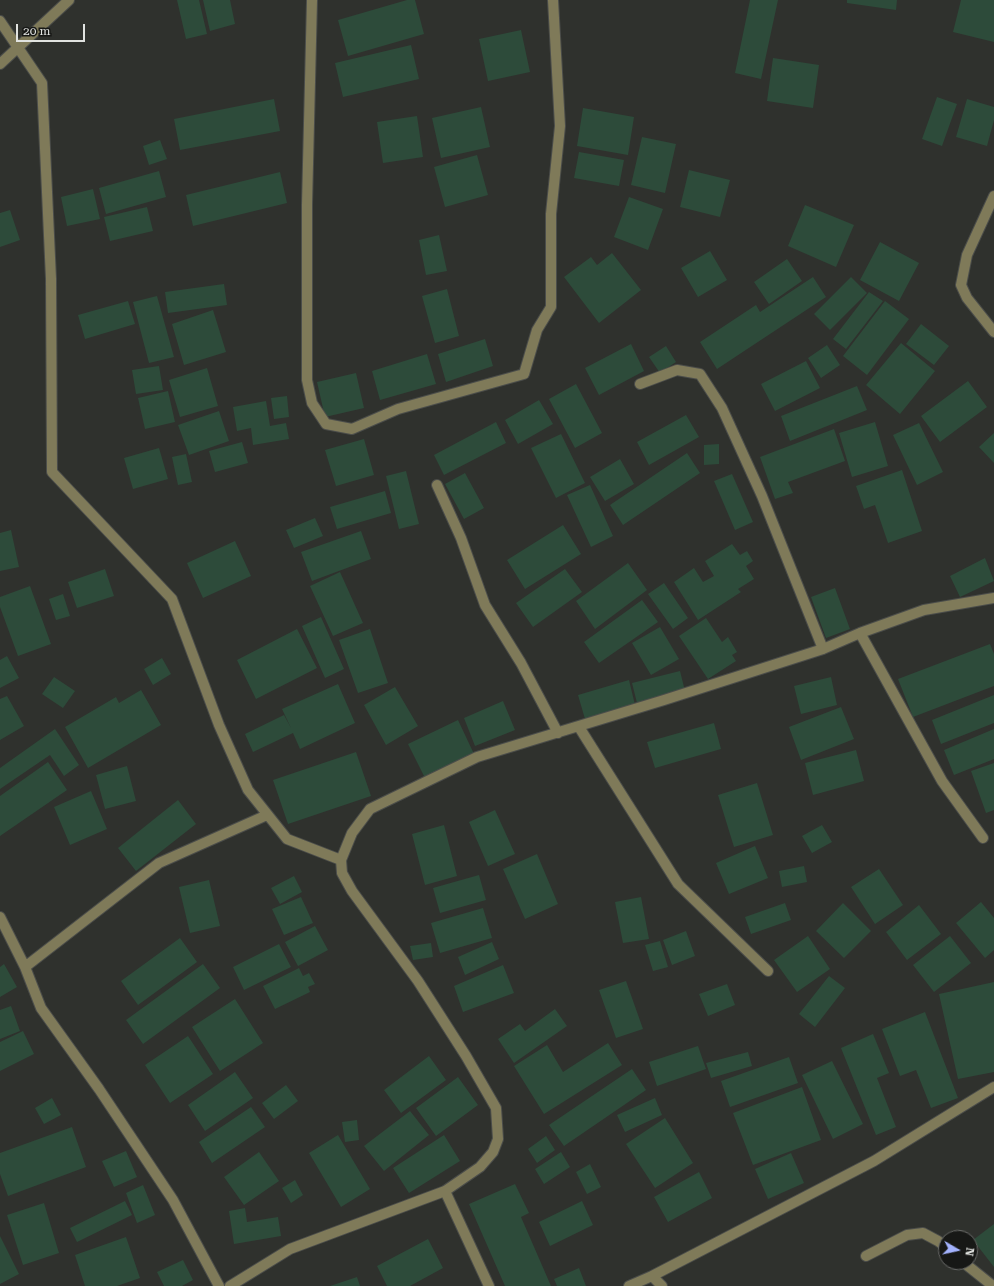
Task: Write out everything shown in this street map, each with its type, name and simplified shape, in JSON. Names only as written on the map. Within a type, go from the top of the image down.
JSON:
[{"type":"street","points":[[0,64],[69,0]]},
{"type":"street","points":[[312,0],[307,205],[307,380],[312,403],[326,424],[352,429],[398,409],[524,374],[537,330],[551,307],[551,214],[560,126],[553,0]]},
{"type":"street","points":[[0,21],[42,83],[51,279],[52,472],[172,599],[219,724],[248,790],[287,838],[341,860]]},
{"type":"street","points":[[994,196],[967,256],[961,285],[967,298],[994,332]]},
{"type":"street","points":[[640,384],[676,370],[700,374],[722,408],[756,483],[823,649]]},
{"type":"street","points":[[437,485],[460,538],[485,605],[521,663],[558,733]]},
{"type":"street","points":[[230,1286],[290,1249],[445,1190],[480,1166],[493,1152],[498,1139],[496,1108],[466,1056],[418,981],[352,891],[342,873],[341,860],[352,833],[370,809],[477,757],[579,727],[823,649],[860,633],[924,610],[994,598]]},
{"type":"street","points":[[860,633],[942,781],[983,838]]},
{"type":"street","points":[[579,727],[678,884],[768,971]]},
{"type":"street","points":[[25,967],[159,862],[267,815]]},
{"type":"street","points":[[0,917],[25,967],[41,1008],[99,1088],[172,1200],[219,1286]]},
{"type":"street","points":[[629,1286],[652,1276],[874,1161],[994,1088]]},
{"type":"street","points":[[445,1190],[489,1286]]},
{"type":"street","points":[[866,1256],[907,1235],[923,1233],[938,1241]]},
{"type":"street","points":[[973,1270],[993,1286]]},
{"type":"street","points":[[652,1276],[662,1286]]},
{"type":"building","points":[[177,0],[199,0],[207,34],[186,39]]},
{"type":"building","points":[[203,0],[230,0],[235,24],[210,31]]},
{"type":"building","points":[[407,0],[415,0],[424,34],[348,56],[338,20]]},
{"type":"building","points":[[750,0],[778,0],[761,79],[735,73]]},
{"type":"building","points":[[847,0],[897,0],[896,10],[847,3]]},
{"type":"building","points":[[961,0],[994,0],[994,42],[953,32]]},
{"type":"building","points":[[521,30],[530,72],[488,81],[479,39]]},
{"type":"building","points":[[411,45],[419,79],[343,97],[335,63]]},
{"type":"building","points":[[773,58],[819,65],[813,108],[767,101]]},
{"type":"building","points":[[937,97],[957,104],[942,146],[922,139]]},
{"type":"building","points":[[274,99],[280,131],[180,150],[174,119]]},
{"type":"building","points":[[967,99],[994,107],[994,120],[987,146],[956,137]]},
{"type":"building","points":[[481,107],[490,147],[441,158],[432,118]]},
{"type":"building","points":[[583,108],[634,117],[628,155],[577,146]]},
{"type":"building","points":[[417,116],[423,157],[383,163],[377,122]]},
{"type":"building","points":[[642,137],[676,144],[665,193],[631,185]]},
{"type":"building","points":[[160,140],[167,159],[149,165],[143,146]]},
{"type":"building","points":[[579,152],[624,160],[619,186],[574,178]]},
{"type":"building","points":[[477,155],[488,195],[445,207],[434,167]]},
{"type":"building","points":[[689,170],[730,180],[720,217],[680,207]]},
{"type":"building","points":[[159,171],[166,197],[106,214],[99,188]]},
{"type":"building","points":[[280,172],[287,203],[193,226],[186,195]]},
{"type":"building","points":[[93,189],[100,219],[67,226],[61,197]]},
{"type":"building","points":[[629,197],[663,209],[648,250],[614,237]]},
{"type":"building","points":[[805,205],[854,225],[836,267],[788,246]]},
{"type":"building","points":[[147,207],[153,231],[110,241],[104,217]]},
{"type":"building","points":[[10,210],[20,240],[0,247],[0,213]]},
{"type":"building","points":[[439,235],[447,271],[426,275],[419,240]]},
{"type":"building","points":[[880,242],[919,263],[899,301],[860,280]]},
{"type":"building","points":[[710,251],[727,280],[698,297],[681,268]]},
{"type":"building","points":[[612,253],[641,290],[599,323],[564,277],[591,257],[597,265]]},
{"type":"building","points":[[787,259],[802,281],[769,304],[754,282]]},
{"type":"building","points":[[813,277],[826,297],[717,369],[700,342],[756,305],[760,312]]},
{"type":"building","points":[[851,277],[867,293],[830,330],[814,314]]},
{"type":"building","points":[[224,284],[227,305],[168,313],[165,292]]},
{"type":"building","points":[[447,289],[459,336],[435,343],[422,296]]},
{"type":"building","points":[[869,292],[883,301],[846,349],[833,339]]},
{"type":"building","points":[[157,296],[174,357],[149,363],[133,302]]},
{"type":"building","points":[[128,301],[135,324],[85,339],[78,315]]},
{"type":"building","points":[[885,301],[909,319],[867,375],[843,356]]},
{"type":"building","points":[[213,310],[226,352],[184,365],[172,324]]},
{"type":"building","points":[[921,324],[949,346],[934,365],[906,344]]},
{"type":"building","points":[[485,339],[493,366],[446,382],[438,354]]},
{"type":"building","points":[[901,343],[935,371],[900,414],[866,385]]},
{"type":"building","points":[[631,344],[644,371],[599,395],[585,368]]},
{"type":"building","points":[[827,345],[840,365],[821,378],[808,358]]},
{"type":"building","points":[[666,346],[676,362],[660,373],[649,357]]},
{"type":"building","points":[[427,354],[436,384],[380,400],[372,371]]},
{"type":"building","points":[[806,361],[820,388],[775,411],[761,384]]},
{"type":"building","points":[[159,366],[163,390],[136,394],[132,370]]},
{"type":"building","points":[[207,368],[218,406],[180,417],[169,380]]},
{"type":"building","points":[[356,373],[364,408],[325,417],[317,382]]},
{"type":"building","points":[[968,381],[987,407],[940,442],[921,416]]},
{"type":"building","points":[[576,384],[602,433],[575,448],[549,399]]},
{"type":"building","points":[[857,386],[867,410],[790,441],[781,416]]},
{"type":"building","points":[[168,391],[175,422],[145,429],[138,398]]},
{"type":"building","points":[[287,396],[289,417],[274,419],[271,398]]},
{"type":"building","points":[[539,400],[553,424],[518,444],[505,420]]},
{"type":"building","points":[[266,401],[270,426],[286,423],[289,439],[253,445],[251,428],[237,431],[233,407]]},
{"type":"building","points":[[219,411],[229,441],[189,455],[178,425]]},
{"type":"building","points":[[686,415],[699,437],[649,465],[637,442]]},
{"type":"building","points":[[496,422],[506,443],[444,475],[434,455]]},
{"type":"building","points":[[875,422],[888,466],[852,477],[839,433]]},
{"type":"building","points":[[919,423],[943,472],[917,485],[893,435]]},
{"type":"building","points":[[834,429],[845,461],[788,482],[793,493],[775,499],[760,457]]},
{"type":"building","points":[[994,433],[994,463],[979,447]]},
{"type":"building","points":[[561,434],[585,483],[556,498],[531,448]]},
{"type":"building","points":[[364,439],[374,475],[336,486],[325,450]]},
{"type":"building","points":[[242,442],[248,463],[215,472],[209,451]]},
{"type":"building","points":[[719,444],[719,464],[704,465],[704,445]]},
{"type":"building","points":[[159,448],[168,479],[133,489],[124,458]]},
{"type":"building","points":[[687,453],[700,473],[623,525],[610,505]]},
{"type":"building","points":[[186,454],[192,482],[178,485],[172,457]]},
{"type":"building","points":[[620,459],[634,484],[605,501],[590,477]]},
{"type":"building","points":[[902,470],[922,531],[888,543],[875,505],[864,509],[856,486]]},
{"type":"building","points":[[406,471],[419,524],[399,529],[386,476]]},
{"type":"building","points":[[465,473],[484,508],[464,519],[445,484]]},
{"type":"building","points":[[732,474],[753,522],[735,530],[714,481]]},
{"type":"building","points":[[590,485],[613,536],[591,547],[567,495]]},
{"type":"building","points":[[385,491],[391,513],[337,529],[330,507]]},
{"type":"building","points":[[315,518],[323,536],[294,548],[286,530]]},
{"type":"building","points":[[563,525],[581,554],[525,589],[507,560]]},
{"type":"building","points":[[11,530],[19,567],[0,571],[0,533]]},
{"type":"building","points":[[361,531],[371,559],[312,581],[301,552]]},
{"type":"building","points":[[235,541],[251,576],[203,598],[187,563]]},
{"type":"building","points":[[732,544],[740,555],[747,551],[753,561],[746,566],[754,579],[738,589],[741,592],[698,620],[674,582],[694,568],[703,582],[714,576],[705,561]]},
{"type":"building","points":[[985,558],[994,581],[960,597],[950,576]]},
{"type":"building","points":[[628,563],[647,590],[595,629],[576,601]]},
{"type":"building","points":[[105,569],[114,596],[77,608],[68,582]]},
{"type":"building","points":[[565,569],[582,592],[533,627],[516,603]]},
{"type":"building","points":[[340,572],[363,623],[333,636],[310,586]]},
{"type":"building","points":[[664,583],[688,618],[673,629],[648,594]]},
{"type":"building","points":[[30,586],[51,644],[18,656],[0,607],[0,597]]},
{"type":"building","points":[[835,588],[850,629],[826,638],[811,597]]},
{"type":"building","points":[[63,594],[70,616],[56,620],[49,599]]},
{"type":"building","points":[[642,600],[658,622],[599,663],[584,642]]},
{"type":"building","points":[[321,617],[344,669],[325,678],[302,626]]},
{"type":"building","points":[[706,618],[722,642],[728,637],[737,652],[732,655],[736,661],[708,679],[679,636]]},
{"type":"building","points":[[660,627],[679,659],[651,675],[632,643]]},
{"type":"building","points":[[297,629],[317,668],[256,699],[237,660]]},
{"type":"building","points":[[370,629],[388,683],[358,693],[339,640]]},
{"type":"building","points":[[990,644],[994,654],[994,686],[913,717],[898,679]]},
{"type":"building","points":[[7,656],[19,678],[0,688],[0,660]]},
{"type":"building","points":[[162,658],[171,674],[153,685],[144,669]]},
{"type":"building","points":[[680,671],[685,691],[637,703],[632,683]]},
{"type":"building","points":[[54,677],[75,691],[63,708],[42,694]]},
{"type":"building","points":[[831,677],[837,705],[801,714],[794,686]]},
{"type":"building","points":[[629,680],[635,705],[585,719],[578,695]]},
{"type":"building","points":[[338,684],[355,723],[300,749],[293,733],[253,752],[245,734],[284,715],[291,728],[282,709]]},
{"type":"building","points":[[395,687],[418,726],[386,745],[364,705]]},
{"type":"building","points":[[141,690],[161,725],[88,768],[65,727],[116,697],[119,703]]},
{"type":"building","points":[[994,695],[994,723],[941,744],[932,720]]},
{"type":"building","points":[[7,696],[24,726],[0,740],[0,699]]},
{"type":"building","points":[[503,701],[515,730],[475,746],[464,718]]},
{"type":"building","points":[[841,707],[854,739],[801,760],[789,727]]},
{"type":"building","points":[[458,720],[474,754],[425,778],[408,744]]},
{"type":"building","points":[[714,723],[721,749],[655,768],[647,742]]},
{"type":"building","points":[[55,729],[79,765],[64,776],[50,755],[0,789],[0,768]]},
{"type":"building","points":[[994,729],[994,759],[954,775],[944,750]]},
{"type":"building","points":[[856,750],[864,781],[813,795],[805,763]]},
{"type":"building","points":[[356,752],[371,796],[288,824],[273,780]]},
{"type":"building","points":[[48,762],[67,790],[0,836],[0,796]]},
{"type":"building","points":[[994,763],[994,810],[986,813],[971,771]]},
{"type":"building","points":[[127,766],[136,801],[105,809],[96,775]]},
{"type":"building","points":[[757,783],[773,835],[734,847],[718,795]]},
{"type":"building","points":[[91,791],[107,829],[70,845],[54,807]]},
{"type":"building","points":[[178,800],[196,824],[136,871],[118,848]]},
{"type":"building","points":[[495,810],[515,854],[488,866],[469,822]]},
{"type":"building","points":[[444,825],[457,876],[425,885],[412,834]]},
{"type":"building","points":[[822,825],[832,842],[812,853],[802,836]]},
{"type":"building","points":[[755,846],[768,878],[729,894],[716,863]]},
{"type":"building","points":[[537,854],[558,904],[525,919],[503,869]]},
{"type":"building","points":[[804,866],[807,882],[782,887],[779,871]]},
{"type":"building","points":[[879,869],[903,905],[875,924],[851,887]]},
{"type":"building","points":[[479,875],[486,900],[440,913],[433,888]]},
{"type":"building","points":[[294,876],[302,892],[280,904],[271,888]]},
{"type":"building","points":[[209,880],[220,926],[190,933],[179,887]]},
{"type":"building","points":[[301,897],[313,923],[284,935],[272,909]]},
{"type":"building","points":[[641,897],[649,939],[623,943],[615,902]]},
{"type":"building","points":[[981,902],[994,918],[994,950],[985,958],[956,923]]},
{"type":"building","points":[[785,903],[791,920],[751,934],[745,917]]},
{"type":"building","points":[[843,903],[871,931],[844,958],[816,931]]},
{"type":"building","points":[[919,905],[941,934],[907,960],[886,932]]},
{"type":"building","points":[[483,908],[492,938],[440,953],[431,923]]},
{"type":"building","points":[[315,926],[328,950],[298,966],[285,942]]},
{"type":"building","points":[[686,931],[695,956],[672,965],[663,940]]},
{"type":"building","points":[[808,936],[830,969],[797,992],[774,960]]},
{"type":"building","points":[[950,936],[971,963],[934,992],[913,965]]},
{"type":"building","points":[[180,938],[197,962],[138,1005],[121,981]]},
{"type":"building","points":[[660,941],[668,967],[653,971],[645,945]]},
{"type":"building","points":[[492,942],[499,959],[465,975],[458,957]]},
{"type":"building","points":[[431,943],[433,957],[413,960],[410,946]]},
{"type":"building","points":[[279,944],[291,967],[244,990],[233,967]]},
{"type":"building","points":[[4,964],[17,987],[0,997],[0,967]]},
{"type":"building","points":[[203,964],[220,988],[143,1044],[126,1020]]},
{"type":"building","points":[[503,965],[514,993],[463,1012],[454,986]]},
{"type":"building","points":[[299,968],[303,976],[309,973],[315,984],[308,987],[310,992],[275,1009],[263,986]]},
{"type":"building","points":[[829,976],[845,988],[815,1027],[799,1014]]},
{"type":"building","points":[[626,981],[643,1029],[616,1038],[599,990]]},
{"type":"building","points":[[994,982],[994,1072],[958,1079],[939,994]]},
{"type":"building","points":[[727,984],[735,1005],[708,1016],[699,994]]},
{"type":"building","points":[[235,999],[263,1043],[220,1071],[192,1027]]},
{"type":"building","points":[[11,1006],[20,1031],[0,1039],[0,1010]]},
{"type":"building","points":[[555,1009],[567,1026],[514,1063],[498,1039],[520,1024],[525,1031]]},
{"type":"building","points":[[925,1012],[958,1098],[931,1108],[916,1070],[900,1076],[882,1029]]},
{"type":"building","points":[[23,1031],[34,1054],[0,1071],[0,1042]]},
{"type":"building","points":[[873,1034],[889,1073],[877,1078],[896,1127],[876,1135],[841,1048]]},
{"type":"building","points":[[188,1036],[213,1074],[170,1103],[145,1065]]},
{"type":"building","points":[[608,1043],[622,1065],[544,1114],[514,1066],[547,1045],[563,1072]]},
{"type":"building","points":[[698,1046],[706,1069],[657,1086],[649,1062]]},
{"type":"building","points":[[748,1052],[752,1066],[711,1078],[706,1063]]},
{"type":"building","points":[[429,1056],[446,1080],[401,1113],[384,1090]]},
{"type":"building","points":[[789,1057],[798,1083],[730,1107],[721,1081]]},
{"type":"building","points":[[832,1061],[863,1124],[833,1139],[802,1075]]},
{"type":"building","points":[[632,1069],[646,1090],[564,1146],[549,1125]]},
{"type":"building","points":[[235,1072],[253,1098],[205,1131],[188,1105]]},
{"type":"building","points":[[458,1077],[478,1105],[436,1136],[416,1108]]},
{"type":"building","points":[[286,1085],[298,1101],[274,1119],[262,1103]]},
{"type":"building","points":[[802,1087],[821,1140],[753,1165],[733,1113]]},
{"type":"building","points":[[52,1098],[61,1115],[44,1124],[35,1108]]},
{"type":"building","points":[[655,1098],[662,1115],[625,1132],[617,1115]]},
{"type":"building","points":[[251,1107],[265,1127],[212,1163],[199,1142]]},
{"type":"building","points":[[410,1111],[429,1135],[384,1171],[364,1146]]},
{"type":"building","points":[[665,1118],[693,1163],[655,1188],[626,1144]]},
{"type":"building","points":[[357,1120],[359,1140],[345,1142],[342,1122]]},
{"type":"building","points":[[72,1127],[86,1167],[8,1196],[0,1174],[0,1153]]},
{"type":"building","points":[[338,1135],[370,1189],[341,1207],[309,1153]]},
{"type":"building","points":[[444,1135],[460,1161],[409,1193],[393,1168]]},
{"type":"building","points":[[546,1136],[555,1150],[537,1163],[528,1149]]},
{"type":"building","points":[[126,1151],[137,1177],[114,1187],[102,1161]]},
{"type":"building","points":[[259,1152],[279,1181],[244,1205],[224,1177]]},
{"type":"building","points":[[561,1152],[570,1167],[544,1184],[535,1169]]},
{"type":"building","points":[[791,1153],[804,1183],[768,1199],[755,1169]]},
{"type":"building","points":[[590,1164],[601,1187],[587,1194],[576,1172]]},
{"type":"building","points":[[699,1172],[712,1198],[668,1222],[654,1197]]},
{"type":"building","points":[[295,1180],[303,1195],[291,1203],[282,1188]]},
{"type":"building","points":[[515,1184],[529,1213],[521,1217],[551,1286],[505,1286],[469,1204]]},
{"type":"building","points":[[143,1185],[155,1215],[137,1223],[126,1193]]},
{"type":"building","points":[[125,1201],[132,1215],[77,1242],[70,1228]]},
{"type":"building","points":[[582,1201],[593,1225],[550,1246],[539,1222]]},
{"type":"building","points":[[44,1203],[59,1253],[23,1265],[7,1215]]},
{"type":"building","points":[[245,1208],[247,1222],[278,1217],[281,1236],[234,1244],[229,1211]]},
{"type":"building","points":[[994,1224],[994,1267],[978,1246],[978,1236]]},
{"type":"building","points":[[0,1236],[19,1274],[0,1284]]},
{"type":"building","points":[[126,1237],[140,1278],[117,1286],[85,1286],[75,1255]]},
{"type":"building","points":[[428,1239],[443,1268],[410,1286],[387,1286],[377,1266]]},
{"type":"building","points":[[183,1260],[193,1280],[182,1286],[164,1286],[157,1272]]},
{"type":"building","points":[[579,1268],[586,1286],[557,1286],[554,1279]]},
{"type":"building","points":[[357,1277],[360,1286],[330,1286]]}]
